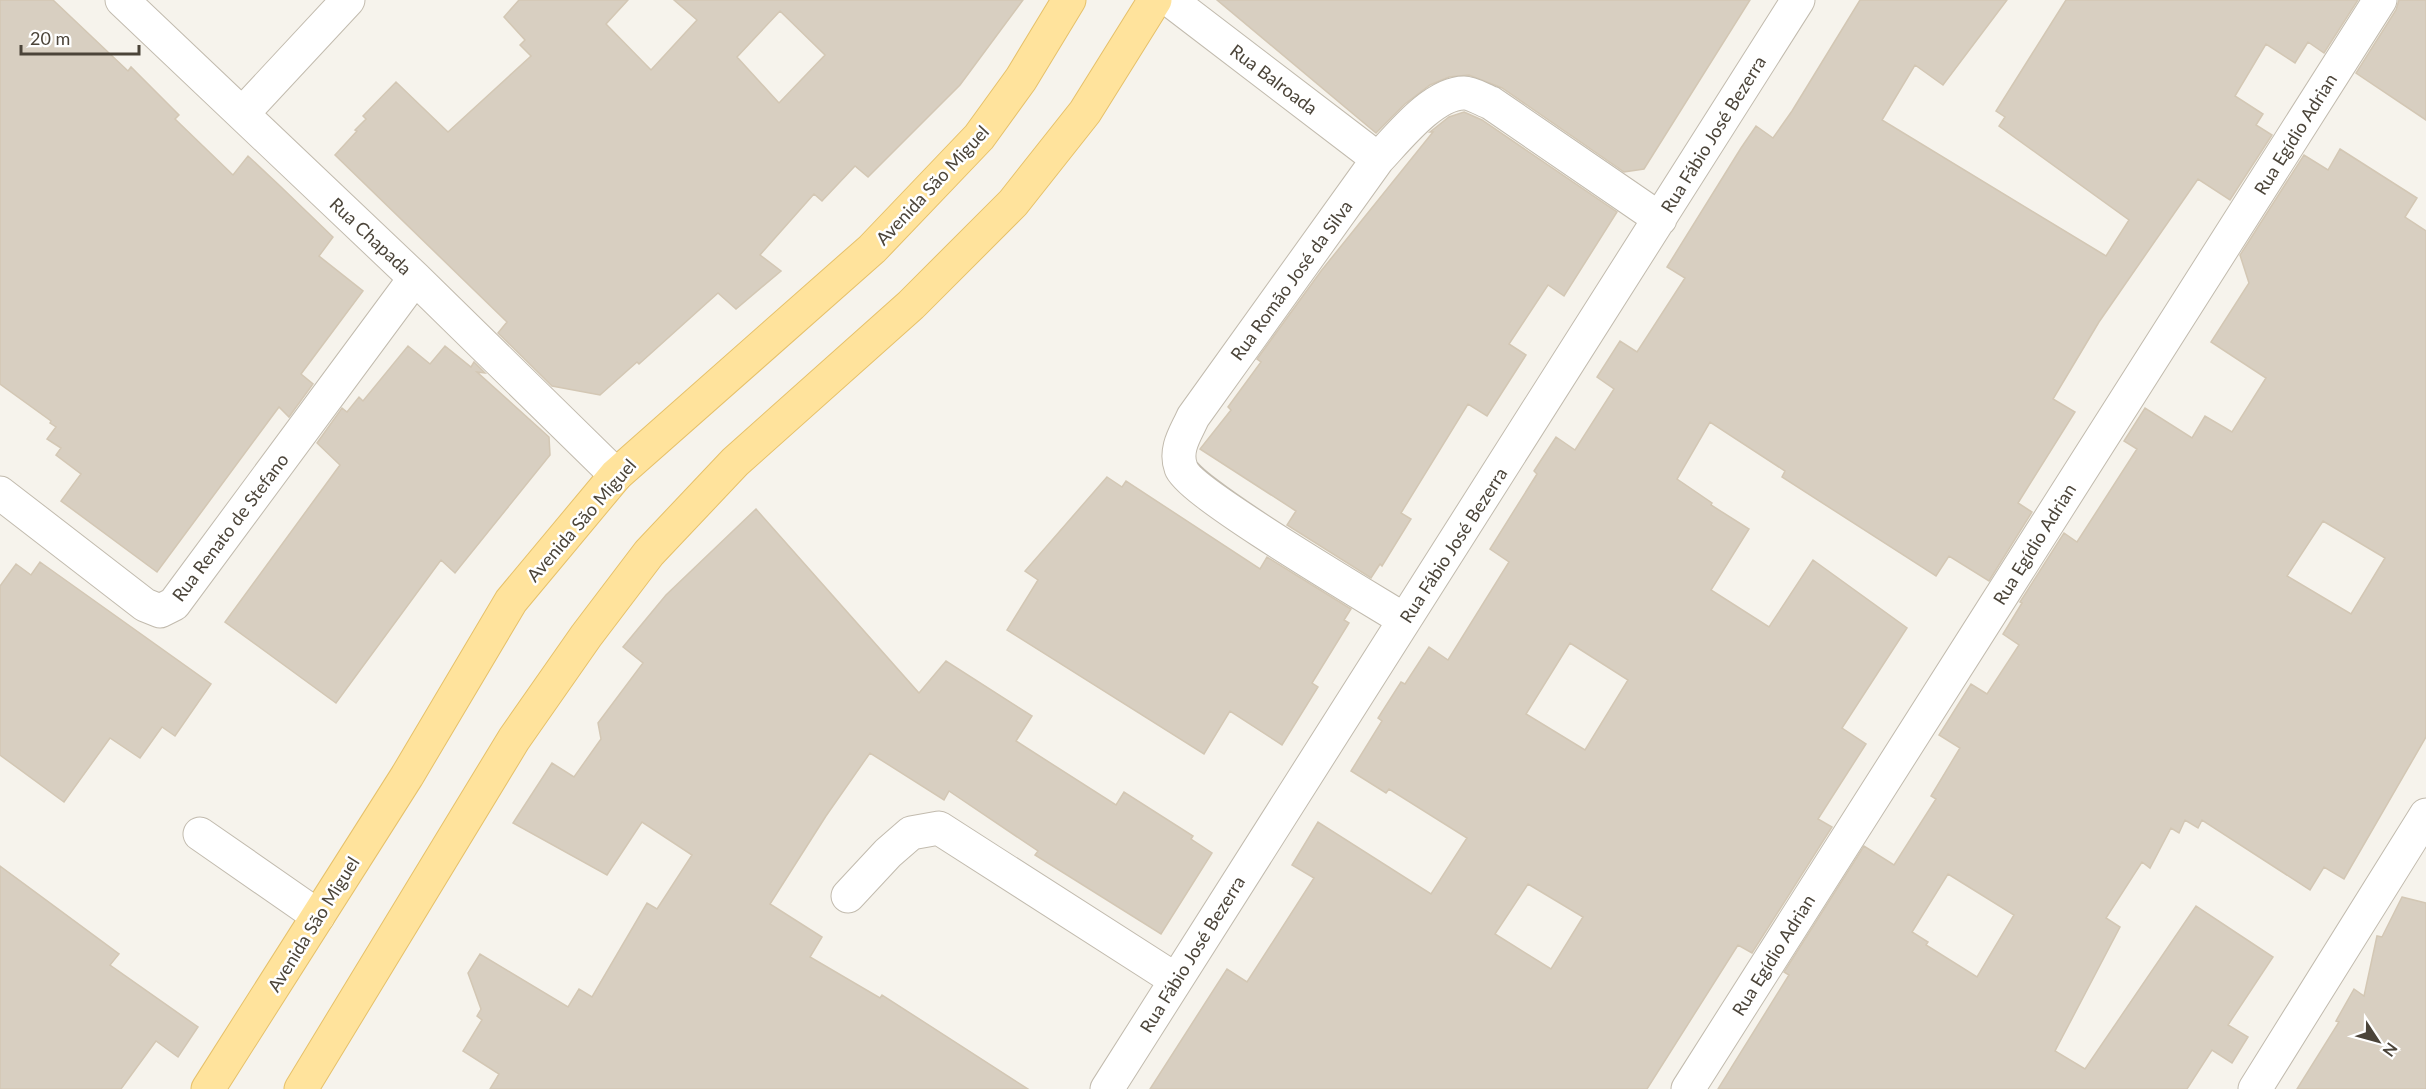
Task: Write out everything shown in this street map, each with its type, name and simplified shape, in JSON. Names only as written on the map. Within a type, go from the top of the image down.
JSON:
[{"type":"main road","name":"Avenida São Miguel","points":[[208,1089],[407,776],[511,601],[616,475],[880,241],[979,137],[1021,79],[1069,0]]},
{"type":"main road","points":[[301,1089],[514,739],[586,636],[649,553],[735,462],[911,305],[1013,203],[1085,112],[1155,0]]},
{"type":"street","name":"Rua Chapada","points":[[122,0],[415,278],[616,475]]},
{"type":"street","points":[[242,114],[348,0]]},
{"type":"street","name":"Rua Balroada","points":[[1170,0],[1378,159]]},
{"type":"street","name":"Rua Egídio Adrian","points":[[1688,1089],[2380,0]]},
{"type":"street","name":"Rua Fábio José Bezerra","points":[[1107,1089],[1403,619],[1438,570],[1796,1]]},
{"type":"street","name":"Rua Romão José da Silva","points":[[1403,619],[1309,561],[1198,487],[1181,470],[1178,449],[1194,417],[1378,159],[1414,121],[1441,99],[1464,93],[1499,108],[1660,219]]},
{"type":"street","name":"Rua Renato de Stefano","points":[[0,493],[145,605],[160,611],[174,604],[415,278]]},
{"type":"street","points":[[2255,1089],[2426,815]]},
{"type":"street","points":[[848,896],[888,853],[911,833],[939,828],[1176,980]]},
{"type":"street","points":[[200,834],[318,916]]},
{"type":"building","points":[[0,0],[53,0],[128,71],[131,67],[179,115],[175,119],[233,175],[248,156],[333,237],[319,256],[363,291],[301,374],[313,384],[289,417],[279,407],[157,572],[61,501],[81,474],[56,455],[61,448],[47,439],[56,427],[50,423],[51,421],[0,384]]},
{"type":"building","points":[[519,0],[628,0],[606,24],[651,70],[697,20],[674,0],[1023,0],[960,85],[868,177],[855,166],[822,201],[814,194],[760,255],[781,271],[736,309],[718,293],[639,364],[637,362],[600,395],[552,386],[498,333],[507,322],[335,155],[366,119],[363,116],[396,82],[448,132],[531,56],[520,45],[525,40],[504,17]],"holes":[[[780,11],[825,55],[779,103],[737,57]]]},
{"type":"building","points":[[1217,0],[1750,0],[1644,169],[1624,172],[1502,88],[1469,75],[1449,77],[1430,85],[1405,104],[1376,133]]},
{"type":"building","points":[[1860,0],[2007,0],[1943,85],[1915,65],[1882,120],[2106,256],[2129,220],[1999,126],[2005,117],[1996,111],[2066,0],[2358,0],[2324,53],[2308,42],[2295,63],[2266,44],[2235,96],[2263,114],[2256,125],[2272,135],[2230,200],[2198,179],[2099,322],[2053,399],[2075,412],[2018,503],[2032,512],[1989,581],[1949,556],[1936,576],[1782,477],[1785,471],[1710,422],[1677,479],[1712,503],[1711,505],[1749,529],[1711,590],[1769,627],[1813,560],[1907,628],[1842,728],[1866,744],[1818,819],[1832,827],[1752,953],[1738,945],[1647,1089],[1150,1089],[1227,969],[1247,982],[1314,878],[1292,865],[1318,822],[1431,894],[1467,838],[1389,789],[1386,793],[1351,771],[1382,721],[1378,718],[1401,682],[1405,684],[1429,647],[1448,660],[1509,562],[1490,549],[1537,474],[1534,471],[1556,437],[1575,450],[1614,389],[1597,377],[1620,341],[1637,352],[1685,278],[1667,267],[1741,148],[1756,126],[1773,138]],"holes":[[[1570,643],[1628,680],[1585,750],[1526,714]],[[1528,884],[1583,917],[1551,969],[1495,934]]]},
{"type":"building","points":[[2399,0],[2426,0],[2426,120],[2356,73],[2396,10]]},
{"type":"building","points":[[1464,112],[1482,120],[1617,212],[1564,296],[1548,285],[1509,344],[1526,355],[1487,416],[1468,404],[1401,513],[1411,519],[1382,566],[1380,564],[1371,578],[1287,525],[1296,511],[1200,449],[1231,410],[1228,407],[1261,362],[1257,359],[1321,271],[1433,132],[1430,132],[1449,117]]},
{"type":"building","points":[[2340,149],[2417,198],[2405,217],[2426,231],[2426,737],[2344,879],[2324,867],[2310,890],[2202,820],[2198,828],[2185,820],[2179,833],[2171,828],[2150,868],[2142,862],[2106,918],[2120,927],[2055,1051],[2085,1069],[2196,906],[2273,957],[2228,1025],[2248,1037],[2232,1063],[2212,1050],[2187,1089],[1718,1089],[1789,975],[1784,972],[1864,846],[1894,865],[1936,799],[1931,796],[1960,748],[1939,735],[1971,684],[1987,694],[2019,645],[2003,634],[2022,603],[2020,602],[2064,533],[2077,542],[2137,449],[2124,441],[2145,408],[2192,438],[2205,416],[2232,432],[2266,378],[2211,342],[2249,283],[2240,255],[2304,155],[2328,170]],"holes":[[[2323,521],[2385,558],[2351,614],[2287,576]],[[1948,874],[2014,915],[1977,977],[1926,945],[1928,942],[1912,932]]]},
{"type":"building","points":[[408,346],[430,364],[445,346],[471,367],[474,362],[485,373],[477,372],[549,437],[550,455],[455,573],[441,560],[336,703],[225,622],[340,465],[317,443],[342,408],[347,412],[359,397],[363,401]]},
{"type":"building","points":[[1107,477],[1122,487],[1126,481],[1260,569],[1267,557],[1351,609],[1344,620],[1349,623],[1312,683],[1318,687],[1282,745],[1230,711],[1204,754],[1007,630],[1038,580],[1025,571]]},
{"type":"building","points":[[756,509],[919,693],[946,661],[1032,716],[1016,741],[1116,805],[1124,792],[1193,836],[1191,839],[1212,853],[1161,934],[1035,855],[1038,851],[949,791],[944,800],[870,753],[826,816],[770,904],[822,937],[810,957],[880,998],[882,995],[1028,1089],[490,1089],[499,1074],[463,1051],[482,1020],[477,1016],[481,1009],[468,973],[480,954],[568,1007],[579,989],[592,997],[647,903],[657,909],[692,855],[642,822],[607,875],[513,823],[552,763],[574,777],[601,739],[598,723],[643,663],[623,647],[666,595]]},
{"type":"building","points":[[40,562],[211,684],[175,736],[162,727],[140,758],[110,738],[64,802],[0,755],[0,586],[16,564],[31,575]]},
{"type":"building","points":[[0,866],[119,954],[110,965],[198,1027],[178,1057],[156,1041],[121,1089],[0,1089]]},
{"type":"building","points":[[2402,897],[2426,903],[2426,1089],[2297,1089],[2339,1022],[2336,1021],[2354,989],[2364,996],[2377,936],[2382,937]]}]
